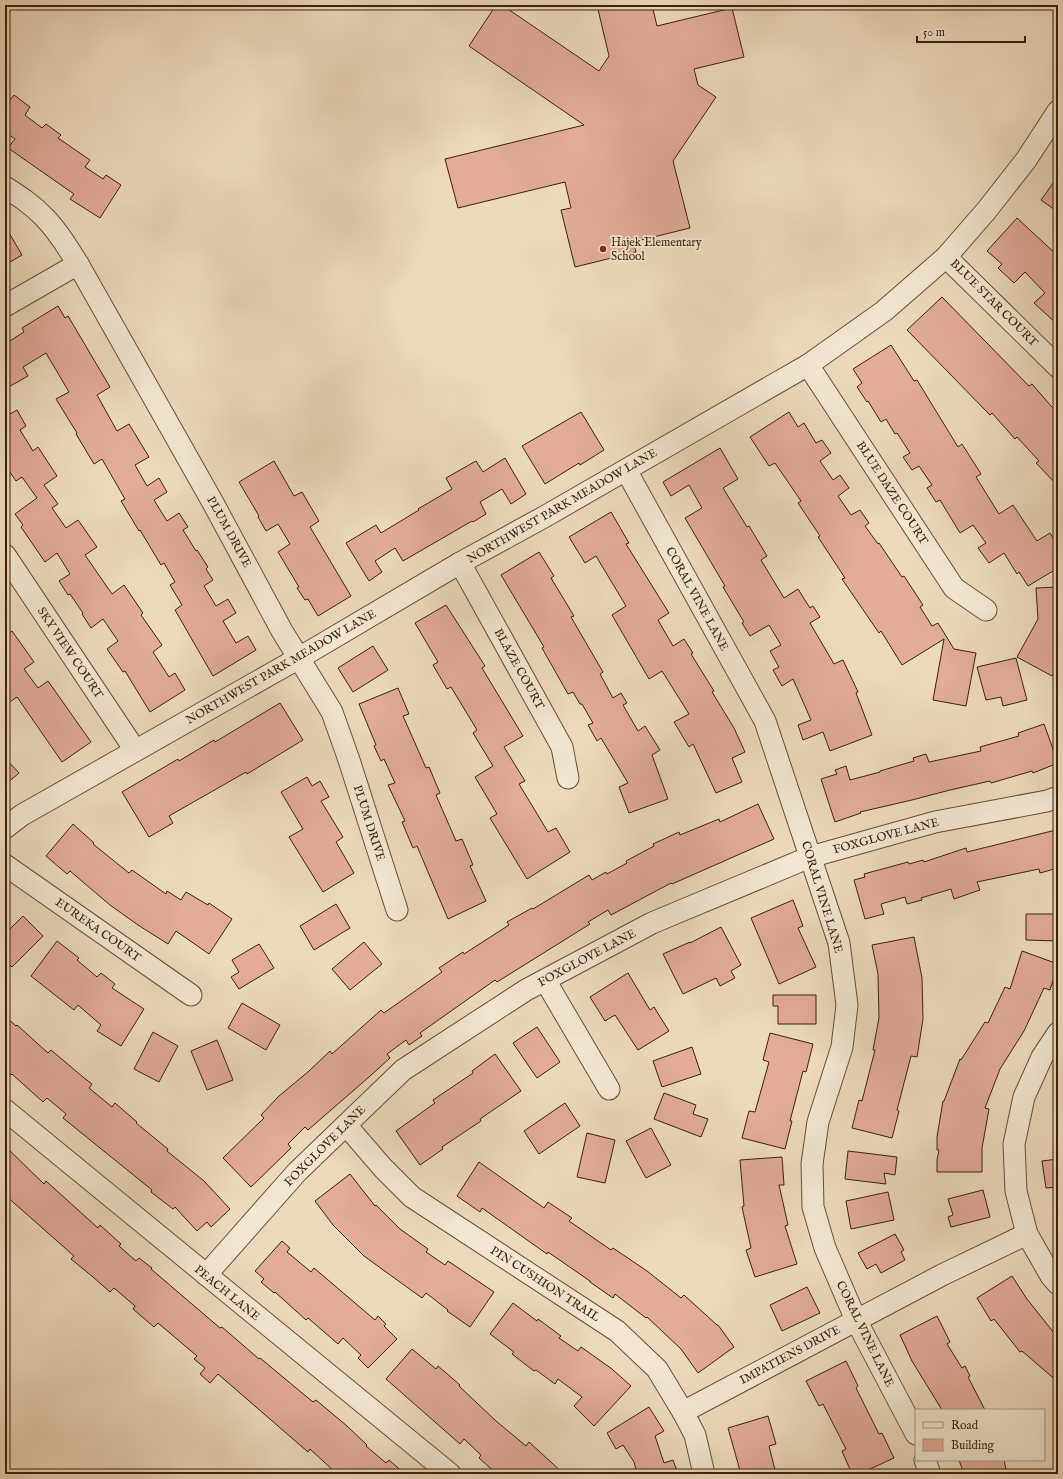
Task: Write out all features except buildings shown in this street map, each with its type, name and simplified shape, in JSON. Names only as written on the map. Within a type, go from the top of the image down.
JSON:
[{"type":"street","name":"NORTHWEST PARK MEADOW LANE","points":[[5,828],[22,814],[299,658],[460,563],[626,470],[808,365],[884,310],[946,257],[986,211],[1026,160],[1057,113]]},
{"type":"street","name":"PLUM DRIVE","points":[[5,187],[28,202],[46,218],[78,264],[212,501],[282,631],[332,712],[352,768],[397,910]]},
{"type":"street","name":"BLUE STAR COURT","points":[[946,257],[1058,367]]},
{"type":"street","points":[[5,306],[78,264]]},
{"type":"street","name":"BLUE DAZE COURT","points":[[808,365],[954,588],[986,610]]},
{"type":"street","name":"CORAL VINE LANE","points":[[626,470],[765,720],[839,943],[847,1004],[842,1047],[818,1122],[812,1164],[813,1206],[825,1248],[856,1320],[915,1432]]},
{"type":"street","name":"SKY VIEW COURT","points":[[5,555],[135,750]]},
{"type":"street","name":"BLAZE COURT","points":[[460,563],[562,747],[568,778]]},
{"type":"street","name":"FOXGLOVE LANE","points":[[206,1275],[297,1172],[403,1070],[526,990],[652,923],[810,857],[935,822],[1047,801],[1058,797]]},
{"type":"street","name":"EUREKA COURT","points":[[5,865],[191,995]]},
{"type":"street","points":[[545,980],[609,1089]]},
{"type":"street","points":[[1058,1033],[1042,1057],[1024,1097],[1014,1144],[1016,1191],[1027,1234],[1051,1276],[1058,1284]]},
{"type":"street","name":"PEACH LANE","points":[[5,1110],[450,1474]]},
{"type":"street","name":"PIN CUSHION TRAIL","points":[[346,1125],[383,1168],[412,1197],[617,1331],[657,1369],[695,1435],[704,1474]]},
{"type":"street","name":"IMPATIENS DRIVE","points":[[683,1412],[942,1275],[1027,1234]]},
{"type":"street","points":[[925,1461],[930,1474]]},
{"type":"place","name":"Hajek Elementary School","points":[[603,249]]}]
